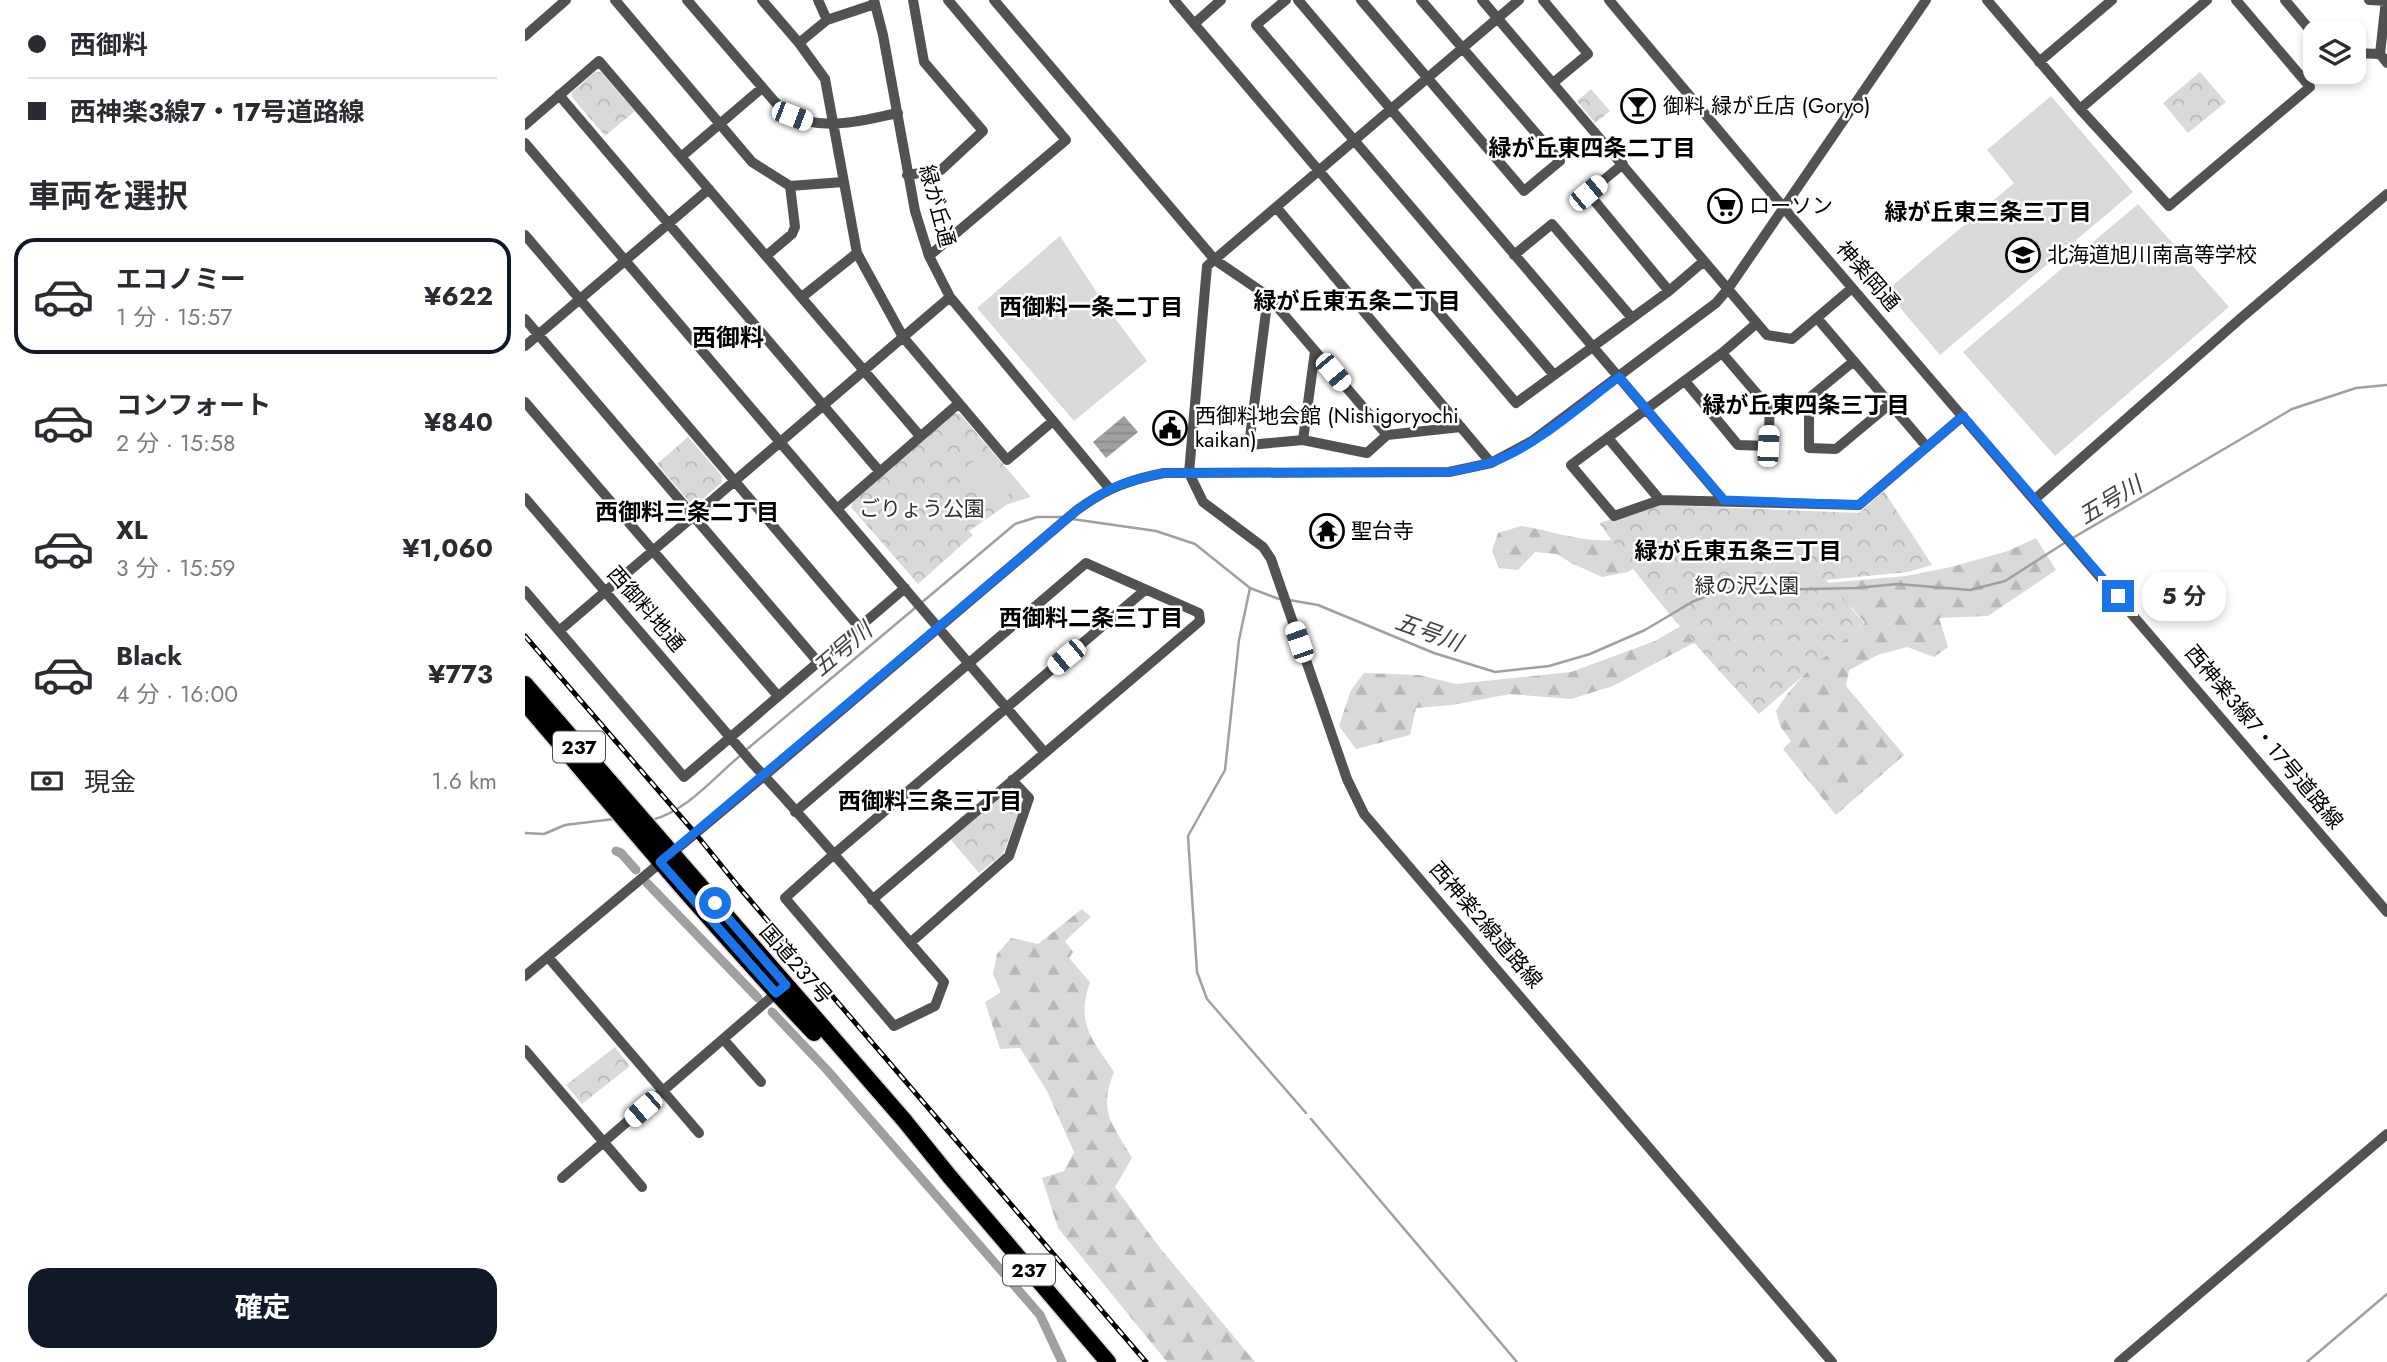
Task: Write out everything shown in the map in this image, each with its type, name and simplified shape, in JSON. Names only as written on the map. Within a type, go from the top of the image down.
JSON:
[{"type":"highway","name":"国道237号","points":[[525,684],[531,708],[625,810],[950,1177],[1108,1362]]},
{"type":"street","points":[[525,36],[566,0]]},
{"type":"street","points":[[615,0],[753,162],[790,186],[843,182]]},
{"type":"street","points":[[687,0],[762,88],[782,110],[792,116],[834,125],[898,113]]},
{"type":"street","points":[[762,0],[799,43],[825,79],[857,253],[903,337],[1007,460],[1053,421]]},
{"type":"street","points":[[818,0],[827,20]]},
{"type":"street","points":[[907,175],[941,170],[983,131],[924,62],[912,0]]},
{"type":"street","points":[[929,256],[1066,140],[949,0]]},
{"type":"street","points":[[994,0],[1215,260],[1268,296],[1387,435]]},
{"type":"street","points":[[1174,0],[1516,403],[1669,291],[1704,261]]},
{"type":"street","points":[[1194,24],[1221,0]]},
{"type":"street","points":[[1286,0],[1256,25],[1554,375]]},
{"type":"street","points":[[1298,0],[1724,500]]},
{"type":"street","points":[[1361,0],[1524,191],[1560,161],[1421,0]]},
{"type":"street","points":[[1482,0],[1767,335],[1792,339],[1852,288]]},
{"type":"street","points":[[1189,473],[1207,266],[1518,0]]},
{"type":"street","points":[[1542,0],[1588,54],[1553,83]]},
{"type":"street","name":"神楽岡通","points":[[1609,0],[1963,416]]},
{"type":"street","points":[[525,976],[1077,510],[1109,488],[1141,477],[1164,473],[1449,472],[1491,463],[1532,441],[1702,316],[1728,289],[1926,0]]},
{"type":"street","points":[[1987,0],[2080,109],[2169,206],[2310,87],[2236,0]]},
{"type":"street","points":[[2039,62],[2112,0]]},
{"type":"street","points":[[2080,109],[2207,0]]},
{"type":"street","points":[[2285,0],[2303,22]]},
{"type":"street","points":[[2366,55],[2384,59],[2386,1],[2369,0]]},
{"type":"street","points":[[799,43],[827,20],[874,2]]},
{"type":"street","name":"緑が丘通","points":[[874,2],[898,113],[907,175],[920,233],[929,256],[950,297],[1109,488]]},
{"type":"street","points":[[525,125],[599,61],[920,436]]},
{"type":"street","points":[[681,157],[762,88]]},
{"type":"street","points":[[559,95],[880,472]]},
{"type":"street","points":[[525,143],[1045,752]]},
{"type":"street","points":[[1623,164],[1588,193],[1669,291]]},
{"type":"street","points":[[766,256],[792,234],[795,227],[790,186]]},
{"type":"street","points":[[525,346],[709,189]]},
{"type":"street","points":[[1757,323],[1722,353],[1571,466],[1614,516],[1660,500],[1859,505],[1963,416],[2035,499],[2387,194]]},
{"type":"street","points":[[1276,207],[1491,463]]},
{"type":"street","points":[[1514,255],[1552,224],[1632,318]]},
{"type":"street","points":[[525,235],[859,628]]},
{"type":"street","points":[[801,297],[857,253]]},
{"type":"street","points":[[1268,296],[1249,445],[1303,440],[1367,453],[1387,435],[1461,427]]},
{"type":"street","points":[[559,631],[950,297]]},
{"type":"street","points":[[1817,318],[1927,447]]},
{"type":"street","points":[[525,319],[818,662]]},
{"type":"street","points":[[1303,440],[1315,351]]},
{"type":"street","points":[[1685,381],[1738,445],[1768,446],[1770,409],[1722,353]]},
{"type":"street","points":[[1854,361],[1809,398],[1809,447],[1836,449],[1890,404]]},
{"type":"street","points":[[525,402],[778,696]]},
{"type":"street","points":[[837,509],[958,404]]},
{"type":"street","points":[[1608,438],[1660,500]]},
{"type":"street","name":"西神楽2線道路線","points":[[1189,473],[1203,502],[1263,547],[1271,559],[1347,779],[1364,814],[1832,1362]]},
{"type":"street","name":"西御料地通","points":[[525,498],[764,776]]},
{"type":"street","name":"西神楽3線7・17号道路線","points":[[2035,499],[2387,912]]},
{"type":"street","points":[[795,812],[1086,563],[1199,613],[1200,621],[872,900]]},
{"type":"street","points":[[764,776],[833,855],[909,943],[944,982],[935,1006],[894,1026],[785,898],[833,855],[1145,590]]},
{"type":"street","points":[[525,591],[684,777],[734,742],[778,696],[859,628],[909,593]]},
{"type":"street","points":[[909,943],[1009,856],[1029,797],[1012,780]]},
{"type":"street","points":[[548,957],[699,1133]]},
{"type":"street","points":[[562,1178],[781,989]]},
{"type":"street","points":[[724,1040],[761,1082]]},
{"type":"street","points":[[525,1050],[642,1187]]},
{"type":"street","points":[[2119,1362],[2387,1134]]},
{"type":"green space","points":[[595,72],[601,72],[635,111],[605,136],[572,97],[572,92]]},
{"type":"green space","points":[[2200,72],[2226,102],[2188,133],[2163,103]]},
{"type":"green space","points":[[1591,89],[1610,111],[1595,123],[1577,101]]},
{"type":"green space","points":[[2051,96],[2133,192],[1940,355],[1886,291],[2014,183],[1987,150]]},
{"type":"green space","points":[[2138,204],[2229,307],[2055,456],[1963,352]]},
{"type":"green space","points":[[1060,236],[1105,305],[1147,361],[1074,421],[977,308]]},
{"type":"green space","name":"ごりょう公園","points":[[953,413],[960,414],[1031,497],[1008,504],[969,531],[973,535],[918,584],[851,507],[853,501]]},
{"type":"green space","points":[[688,437],[722,476],[722,482],[697,504],[691,504],[657,464]]},
{"type":"green space","points":[[983,454],[1014,490],[995,505],[964,469]]},
{"type":"green space","name":"緑の沢公園","points":[[1884,491],[1932,565],[1908,572],[1826,580],[1864,623],[1759,714],[1676,621],[1599,523],[1658,505],[1859,513]]},
{"type":"green space","points":[[1521,526],[1601,540],[1639,533],[1910,531],[1917,548],[1655,555],[1628,572],[1602,577],[1557,554],[1535,552],[1518,570],[1499,568],[1492,551],[1498,533]]},
{"type":"green space","points":[[2036,538],[2056,570],[1988,616],[1939,618],[1948,647],[1934,657],[1907,647],[1878,655],[1849,670],[1846,686],[1904,755],[1836,815],[1783,749],[1791,741],[1780,726],[1776,711],[1805,674],[1865,623],[1851,607],[1796,610],[1827,583],[1906,576],[1951,567],[2008,551]]},
{"type":"green space","points":[[1711,608],[1697,641],[1613,686],[1571,699],[1510,694],[1452,705],[1416,708],[1410,735],[1356,749],[1339,726],[1351,690],[1364,673],[1419,675],[1456,684],[1571,672],[1655,641]]},
{"type":"green space","points":[[1009,790],[1018,795],[1022,804],[1003,854],[979,873],[951,840]]},
{"type":"green space","points":[[1082,909],[1091,917],[1065,941],[1073,952],[1069,958],[1090,982],[1086,996],[1085,1020],[1093,1039],[1114,1072],[1109,1086],[1107,1108],[1113,1126],[1132,1158],[1115,1187],[1160,1248],[1255,1362],[1167,1362],[1058,1228],[1042,1178],[1064,1171],[1074,1152],[1047,1091],[1020,1048],[1000,1049],[985,1002],[1001,992],[993,974],[997,954],[1011,938],[1038,944]]},
{"type":"green space","points":[[615,1047],[630,1066],[582,1104],[566,1085]]},
{"type":"shaded area","points":[[1124,416],[1138,432],[1106,458],[1093,442]]},
{"type":"waterway","name":"五号川","points":[[2071,539],[2292,409],[2356,388],[2387,385]]},
{"type":"waterway","name":"五号川","points":[[920,604],[1015,524],[1037,517],[1062,517]]},
{"type":"waterway","name":"五号川","points":[[1072,519],[1156,531],[1195,544],[1250,588],[1279,599]]},
{"type":"waterway","name":"五号川","points":[[1289,600],[1318,605],[1434,653],[1495,672],[1549,666],[1590,654],[1645,630],[1692,602],[1726,588],[1856,588],[1897,584],[1970,590],[2005,581],[2066,542]]},
{"type":"waterway","points":[[1250,588],[1239,640],[1225,770],[1188,836],[1197,972],[1207,999],[1306,1113]]},
{"type":"waterway","name":"五号川","points":[[746,750],[915,608]]},
{"type":"waterway","name":"五号川","points":[[652,820],[689,801],[741,755]]},
{"type":"waterway","name":"五号川","points":[[525,833],[544,834],[565,825],[614,819]]},
{"type":"waterway","points":[[616,851],[636,870]]},
{"type":"waterway","points":[[647,883],[758,998]]},
{"type":"waterway","points":[[772,1012],[827,1070],[1040,1315],[1062,1362]]},
{"type":"waterway","points":[[1311,1119],[1517,1362]]},
{"type":"waterway","points":[[2307,1362],[2387,1294]]},
{"type":"railway","points":[[525,636],[1146,1362]]},
{"type":"place","name":"御料 緑が丘店 (Goryo)","points":[[1638,106]]},
{"type":"place","name":"ローソン","points":[[1725,206]]},
{"type":"place","name":"北海道旭川南高等学校","points":[[2023,255]]},
{"type":"place","name":"西御料地会館 (Nishigoryochi kaikan)","points":[[1170,428]]},
{"type":"place","name":"聖台寺","points":[[1327,531]]},
{"type":"district","name":"緑が丘東四条二丁目","points":[[1592,148]]},
{"type":"district","name":"緑が丘東三条三丁目","points":[[1988,212]]},
{"type":"district","name":"緑が丘東五条二丁目","points":[[1357,301]]},
{"type":"district","name":"西御料一条二丁目","points":[[1091,307]]},
{"type":"district","name":"西御料","points":[[728,337]]},
{"type":"district","name":"緑が丘東四条三丁目","points":[[1806,405]]},
{"type":"district","name":"西御料三条二丁目","points":[[687,512]]},
{"type":"district","name":"緑が丘東五条三丁目","points":[[1738,551]]},
{"type":"district","name":"西御料二条三丁目","points":[[1091,618]]},
{"type":"district","name":"西御料三条三丁目","points":[[930,801]]},
{"type":"route","points":[[715,903],[786,985],[776,993],[660,862],[1077,510],[1109,488],[1141,477],[1164,473],[1449,472],[1471,468],[1513,453],[1619,377],[1724,500],[1859,505],[1963,416],[2118,596]]}]
